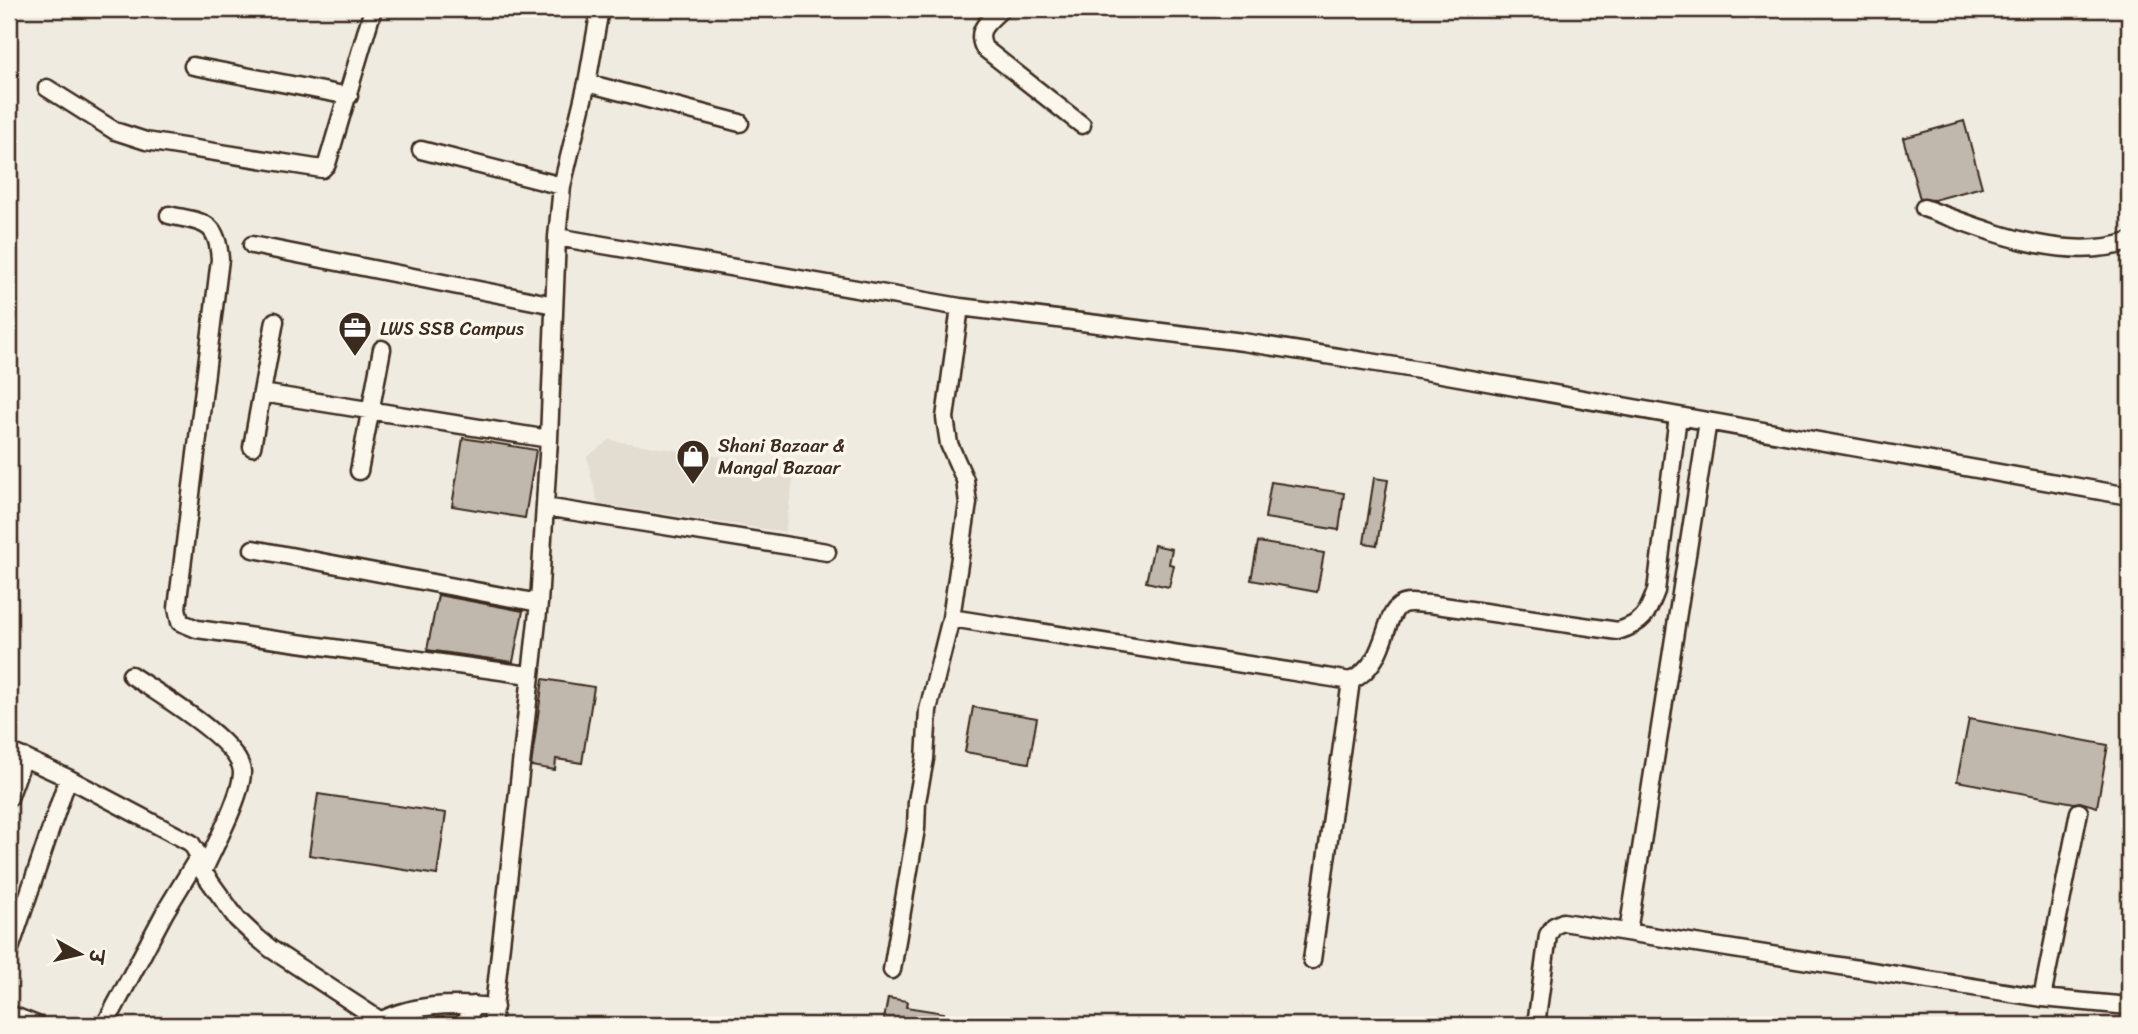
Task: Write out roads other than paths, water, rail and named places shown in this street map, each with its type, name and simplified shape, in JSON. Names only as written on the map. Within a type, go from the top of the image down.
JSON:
[{"type":"street","points":[[47,88],[115,131],[146,141],[325,168],[349,96],[373,9]]},
{"type":"street","points":[[492,1025],[539,603],[557,237],[562,186],[587,83],[600,9]]},
{"type":"street","points":[[1000,9],[981,30],[980,38],[984,48],[1083,125]]},
{"type":"street","points":[[193,66],[349,96]]},
{"type":"street","points":[[587,83],[740,123]]},
{"type":"street","points":[[421,150],[562,186]]},
{"type":"street","points":[[1923,208],[2004,236],[2049,246],[2078,249],[2129,242]]},
{"type":"street","points":[[169,215],[209,226],[216,233],[220,259],[177,608],[180,622],[197,629],[529,675]]},
{"type":"street","points":[[557,237],[960,307],[1256,344],[1402,367],[2129,496]]},
{"type":"street","points":[[253,246],[554,305]]},
{"type":"street","points":[[892,970],[916,829],[928,710],[951,618],[968,503],[965,480],[949,444],[945,418],[960,307]]},
{"type":"street","points":[[252,447],[275,321]]},
{"type":"street","points":[[359,471],[382,349]]},
{"type":"street","points":[[262,393],[549,439]]},
{"type":"street","points":[[951,618],[1352,681],[1363,676],[1372,666],[1393,615],[1398,607],[1405,603],[1429,604],[1618,631],[1634,626],[1647,614],[1656,592],[1678,416]]},
{"type":"street","points":[[1628,932],[1708,421]]},
{"type":"street","points":[[545,507],[827,552]]},
{"type":"street","points":[[253,549],[539,603]]},
{"type":"street","points":[[105,1025],[164,912],[201,864],[239,790],[242,774],[241,762],[234,751],[212,731],[131,675]]},
{"type":"street","points":[[1312,960],[1352,681]]},
{"type":"street","points":[[9,798],[16,754],[184,838],[191,843],[201,864],[237,919],[271,949],[377,1023],[436,1005],[495,1007]]},
{"type":"street","points":[[9,952],[68,778]]},
{"type":"street","points":[[2042,998],[2079,812]]},
{"type":"street","points":[[1536,1025],[1548,935],[1554,926],[1563,922],[2042,998],[2129,1006]]},
{"type":"street","points":[[464,1025],[474,1005]]},
{"type":"place","name":"LWS SSB Campus","points":[[355,358]]},
{"type":"place","name":"Shani Bazaar & Mangal Bazaar","points":[[693,486]]}]
